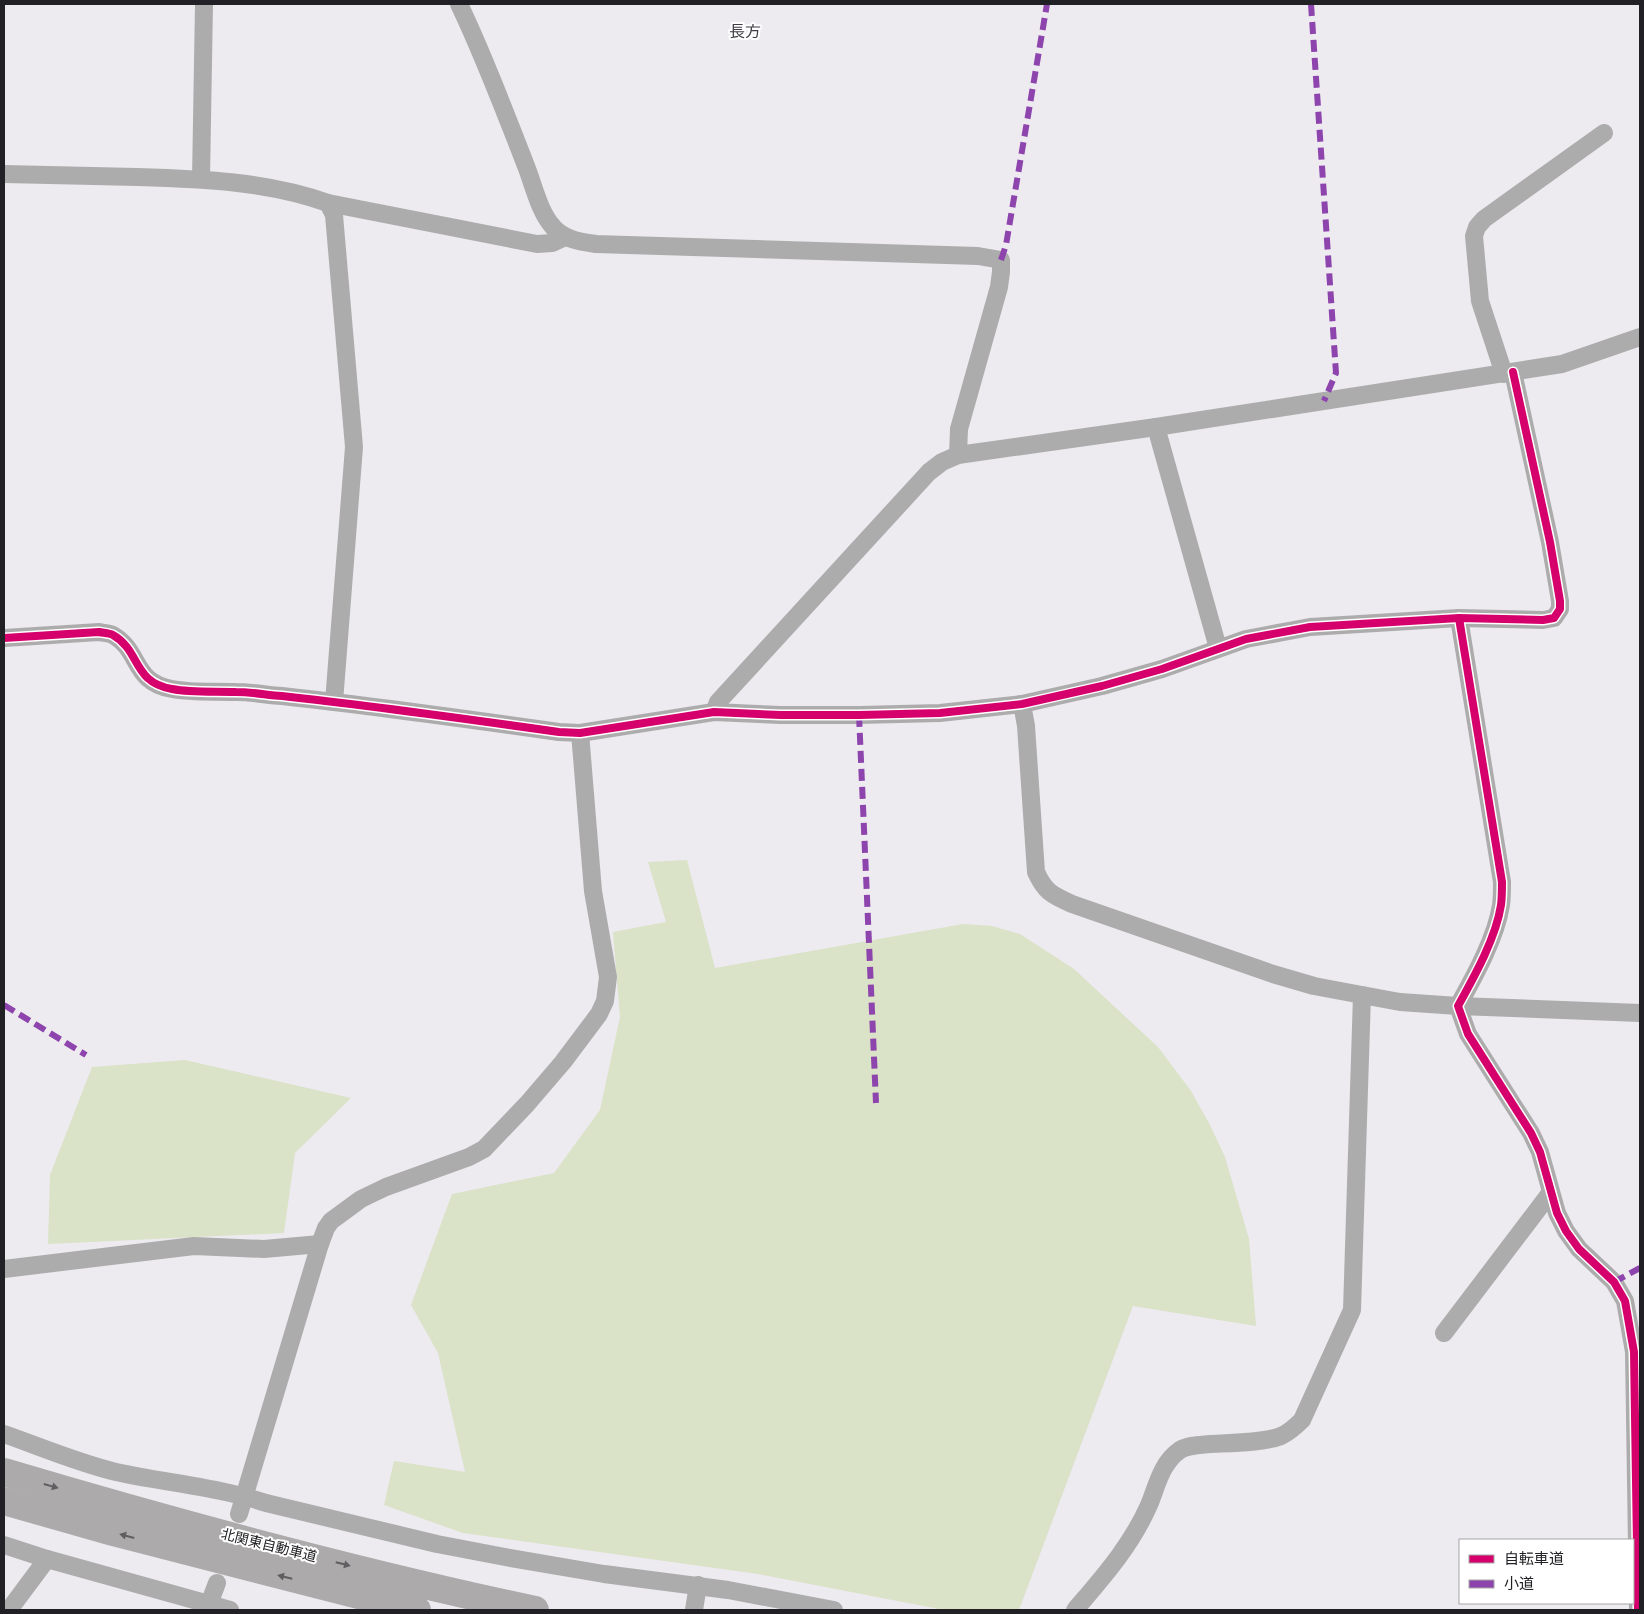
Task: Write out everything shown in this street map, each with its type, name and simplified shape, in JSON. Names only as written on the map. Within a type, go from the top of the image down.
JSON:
[{"type":"highway","name":"北関東自動車道","points":[[4,1472],[116,1505],[290,1551],[535,1610]]},
{"type":"highway","name":"北関東自動車道","points":[[4,1501],[112,1532],[417,1610]]},
{"type":"street","points":[[201,178],[204,4]]},
{"type":"street","points":[[459,4],[527,167],[545,217],[555,230],[565,236],[578,242],[596,244],[969,256],[1000,260],[999,287],[958,429],[958,455]]},
{"type":"street","points":[[4,638],[99,632],[112,634],[122,642],[147,679],[159,686],[186,691],[239,692],[334,702],[559,732],[580,732],[714,712],[782,715],[859,715],[940,712],[1022,704],[1102,686],[1162,669],[1246,639],[1310,627],[1459,618],[1543,620],[1554,618],[1560,609],[1550,542],[1508,373],[1480,301],[1474,236],[1477,227],[1484,220],[1604,133]]},
{"type":"street","points":[[4,174],[201,178],[245,182],[328,203],[537,244],[552,243],[565,236]]},
{"type":"street","points":[[328,203],[334,214],[354,447],[334,702]]},
{"type":"street","points":[[714,712],[718,702],[929,472],[942,462],[958,455],[1562,364],[1640,336]]},
{"type":"street","points":[[1156,426],[1218,648]]},
{"type":"street","points":[[1459,618],[1502,882],[1501,906],[1492,934],[1476,974],[1458,1006],[1468,1034],[1531,1133],[1540,1152],[1557,1213],[1566,1230],[1579,1249],[1614,1282],[1625,1301],[1634,1352],[1638,1610]]},
{"type":"street","points":[[1022,704],[1026,726],[1036,872],[1041,884],[1050,894],[1072,904],[1314,986],[1400,1002],[1640,1013]]},
{"type":"street","points":[[239,1514],[326,1228],[331,1221],[361,1199],[386,1187],[469,1157],[484,1148],[545,1083],[599,1014],[605,1001],[608,977],[593,891],[580,732]]},
{"type":"street","points":[[1074,1610],[1123,1553],[1133,1538],[1149,1506],[1163,1470],[1171,1458],[1182,1449],[1194,1446],[1269,1439],[1281,1436],[1292,1430],[1302,1420],[1352,1310],[1362,995]]},
{"type":"street","points":[[1444,1333],[1551,1192]]},
{"type":"street","points":[[4,1269],[194,1246],[264,1249],[320,1244]]},
{"type":"street","points":[[4,1434],[76,1461],[116,1472],[245,1496],[266,1503],[438,1544],[604,1574],[698,1585],[834,1610]]},
{"type":"street","points":[[4,1545],[47,1559],[230,1610]]},
{"type":"street","points":[[9,1610],[47,1559]]},
{"type":"street","points":[[209,1604],[217,1584]]},
{"type":"street","points":[[694,1610],[698,1585]]},
{"type":"green space","points":[[687,860],[715,968],[963,924],[992,926],[1020,934],[1074,969],[1158,1047],[1191,1091],[1225,1157],[1249,1239],[1256,1326],[1133,1306],[1019,1610],[944,1610],[758,1574],[463,1533],[384,1505],[394,1461],[465,1472],[438,1353],[411,1305],[452,1194],[554,1173],[600,1110],[620,1017],[613,932],[666,922],[648,862]]},
{"type":"green space","points":[[185,1060],[351,1098],[295,1153],[284,1233],[48,1244],[50,1175],[92,1067]]},
{"type":"marked path","points":[[1001,260],[1006,245],[1047,4]]},
{"type":"marked path","points":[[1311,4],[1336,373],[1324,401]]},
{"type":"marked path","points":[[859,715],[876,1103]]},
{"type":"marked path","points":[[4,1005],[86,1055]]},
{"type":"marked path","points":[[1614,1282],[1640,1268]]},
{"type":"cycle path","points":[[4,638],[99,632],[111,634],[128,649],[143,673],[150,680],[172,689],[247,692],[386,708],[559,732],[580,733],[714,712],[781,715],[940,713],[1022,704],[1102,686],[1162,669],[1246,639],[1310,627],[1459,618],[1543,620],[1554,618],[1560,609],[1560,601],[1550,542],[1513,372]]},
{"type":"cycle path","points":[[1459,618],[1502,885],[1501,905],[1494,931],[1484,957],[1458,1006],[1468,1034],[1531,1133],[1540,1152],[1557,1213],[1566,1231],[1579,1249],[1614,1282],[1625,1301],[1634,1352],[1638,1610]]},
{"type":"district","name":"長方","points":[[745,31]]}]
